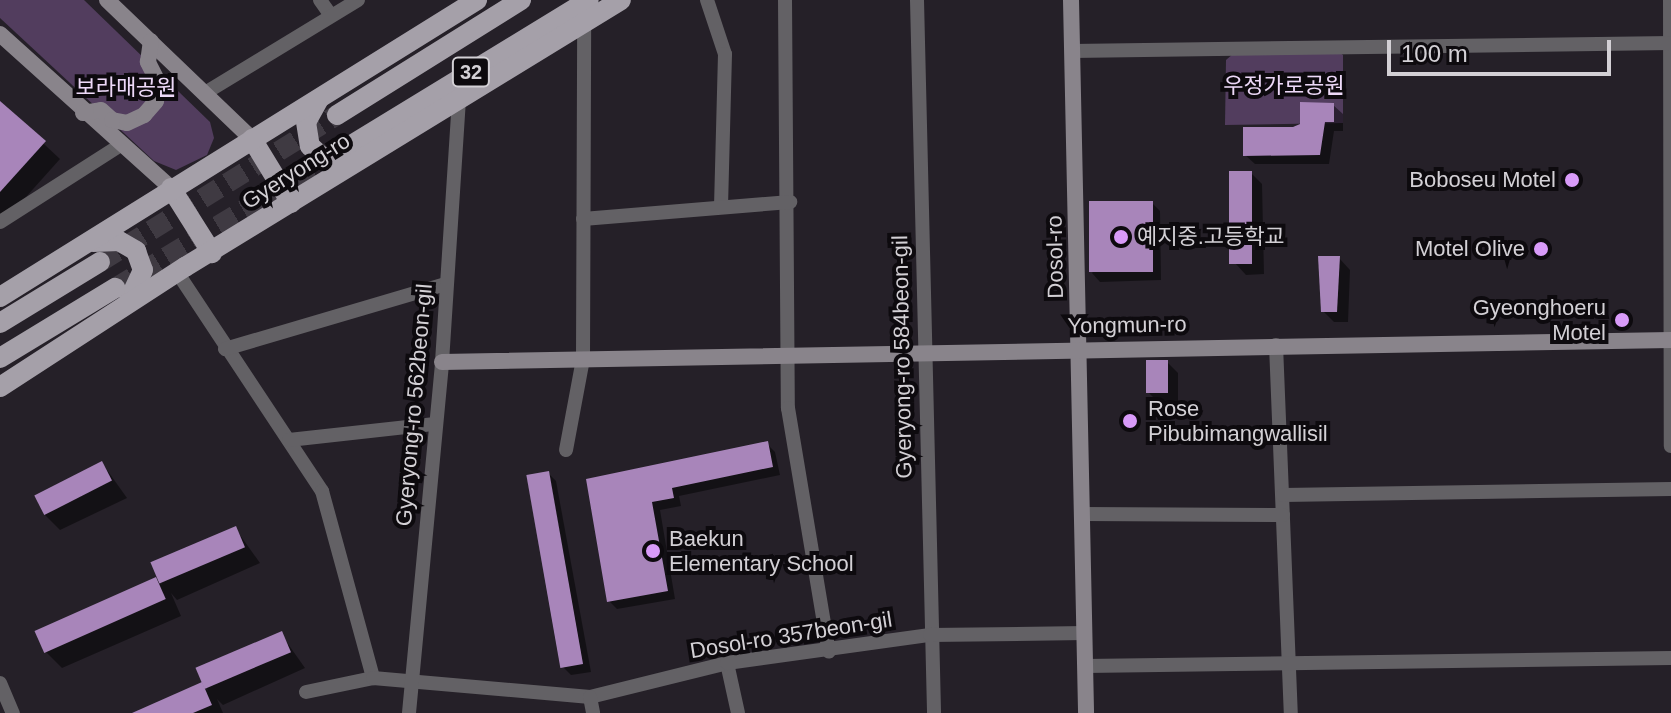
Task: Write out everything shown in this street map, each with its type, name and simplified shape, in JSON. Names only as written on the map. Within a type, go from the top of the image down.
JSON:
[{"type":"main road","points":[[0,297],[477,0]]},
{"type":"main road","name":"Gyeryong-ro","points":[[337,115],[521,0]]},
{"type":"main road","name":"Gyeryong-ro","points":[[0,358],[212,253],[291,203],[358,151],[589,0]]},
{"type":"main road","name":"Gyeryong-ro","points":[[358,151],[459,99],[621,0]]},
{"type":"main road","points":[[325,93],[306,122],[310,146],[318,156],[340,165],[358,151]]},
{"type":"main road","points":[[252,139],[291,203]]},
{"type":"main road","points":[[171,188],[212,253]]},
{"type":"main road","points":[[87,243],[119,241],[136,251],[141,280],[120,297]]},
{"type":"main road","points":[[0,323],[100,262]]},
{"type":"main road","name":"Gyeryong-ro","points":[[0,387],[120,297]]},
{"type":"street","points":[[107,0],[252,139]]},
{"type":"street","points":[[320,0],[331,16]]},
{"type":"street","points":[[205,93],[358,0]]},
{"type":"street","points":[[707,0],[725,54],[721,206]]},
{"type":"street","points":[[785,0],[790,202],[788,408],[829,652]]},
{"type":"street","name":"Gyeryong-ro 584beon-gil","points":[[917,0],[934,713]]},
{"type":"street","name":"Dosol-ro","points":[[1071,0],[1086,713]]},
{"type":"street","points":[[1670,0],[1671,446]]},
{"type":"street","points":[[566,450],[583,359],[584,23]]},
{"type":"street","points":[[0,34],[119,146],[171,188]]},
{"type":"street","points":[[83,113],[101,110],[112,120],[127,123],[144,115],[156,101],[159,84],[148,62],[151,41]]},
{"type":"street","points":[[1072,51],[1670,43]]},
{"type":"street","name":"Gyeryong-ro 562beon-gil","points":[[409,713],[442,362],[459,99]]},
{"type":"street","points":[[0,222],[119,146]]},
{"type":"street","points":[[583,219],[790,202]]},
{"type":"street","points":[[177,272],[225,349],[322,491],[373,678]]},
{"type":"street","points":[[225,349],[446,284]]},
{"type":"street","name":"Yongmun-ro","points":[[442,362],[1078,348],[1669,340]]},
{"type":"street","points":[[1276,345],[1291,713]]},
{"type":"street","points":[[289,440],[435,424]]},
{"type":"street","points":[[1283,495],[1671,489]]},
{"type":"street","points":[[1082,514],[1283,515]]},
{"type":"street","name":"Dosol-ro 357beon-gil","points":[[306,692],[373,678],[590,697],[727,663],[829,652],[930,635],[1085,633]]},
{"type":"street","points":[[1085,666],[1671,658]]},
{"type":"street","points":[[727,663],[738,713]]},
{"type":"street","points":[[0,683],[13,713]]},
{"type":"street","points":[[590,697],[593,713]]},
{"type":"green space","name":"보라매공원","points":[[0,0],[84,0],[210,122],[214,138],[207,155],[176,170],[154,161],[0,18]]},
{"type":"green space","name":"우정가로공원","points":[[1330,46],[1343,55],[1343,123],[1225,125],[1226,60],[1241,47]]},
{"type":"building","points":[[0,101],[46,141],[0,192]]},
{"type":"building","points":[[1300,102],[1334,103],[1334,122],[1325,122],[1320,155],[1243,156],[1243,127],[1293,127],[1300,124]]},
{"type":"building","points":[[1229,171],[1252,171],[1252,264],[1229,264]]},
{"type":"building","name":"예지중.고등학교","points":[[1089,201],[1153,201],[1153,272],[1089,272]]},
{"type":"building","points":[[1318,256],[1340,256],[1337,312],[1321,312]]},
{"type":"building","points":[[1146,360],[1168,360],[1168,393],[1146,393]]},
{"type":"building","points":[[768,441],[773,467],[672,488],[674,498],[652,502],[668,591],[607,602],[586,479]]},
{"type":"building","points":[[102,461],[112,481],[44,515],[34,496]]},
{"type":"building","points":[[549,471],[583,664],[560,668],[526,475]]},
{"type":"building","points":[[236,526],[245,547],[159,584],[150,562]]},
{"type":"building","points":[[156,577],[166,599],[44,653],[34,631]]},
{"type":"building","points":[[282,631],[291,652],[204,689],[195,668]]},
{"type":"building","points":[[202,682],[212,705],[193,713],[132,713]]},
{"type":"tunnel","points":[[100,262],[337,115]]},
{"type":"tunnel","points":[[115,288],[353,144]]},
{"type":"place","name":"Boboseu Motel","points":[[1572,180]]},
{"type":"place","name":"예지중.고등학교","points":[[1121,237]]},
{"type":"place","name":"Motel Olive","points":[[1541,249]]},
{"type":"place","name":"Gyeonghoeru Motel","points":[[1622,320]]},
{"type":"place","name":"Rose Pibubimangwallisil","points":[[1130,421]]},
{"type":"place","name":"Baekun Elementary School","points":[[653,551]]}]
